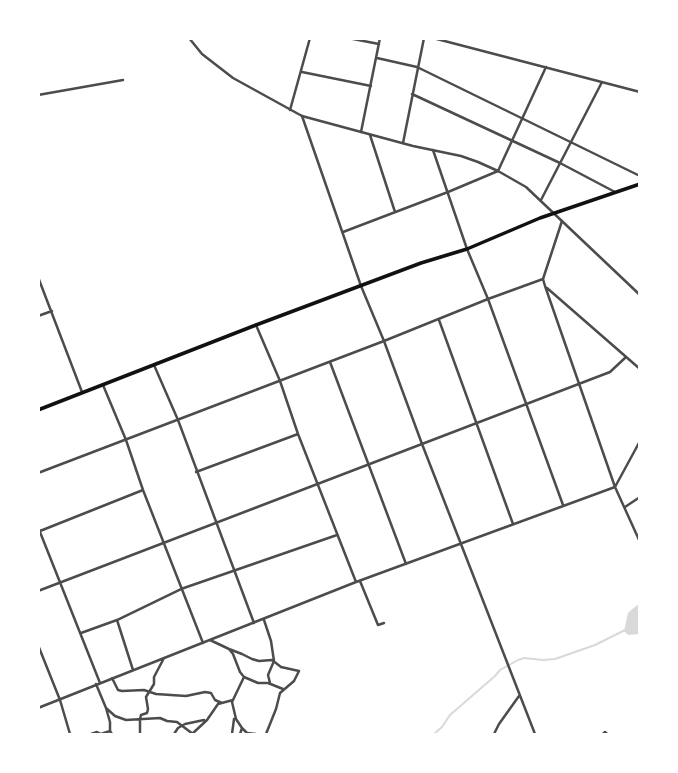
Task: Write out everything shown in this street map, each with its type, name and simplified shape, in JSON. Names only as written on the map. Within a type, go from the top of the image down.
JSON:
[{"type":"main road","points":[[38,410],[256,325],[639,184]]},
{"type":"street","points":[[189,38],[202,54],[233,78],[302,116],[478,162],[498,171],[526,187],[639,295]]},
{"type":"street","points":[[290,110],[310,38]]},
{"type":"street","points":[[348,38],[379,44]]},
{"type":"street","points":[[361,132],[380,38]]},
{"type":"street","points":[[403,143],[424,38]]},
{"type":"street","points":[[433,38],[639,92]]},
{"type":"street","points":[[377,58],[417,67],[639,176]]},
{"type":"street","points":[[342,232],[498,171],[546,67]]},
{"type":"street","points":[[301,72],[371,86]]},
{"type":"street","points":[[38,95],[123,80]]},
{"type":"street","points":[[540,201],[602,82]]},
{"type":"street","points":[[412,94],[560,163],[615,192]]},
{"type":"street","points":[[302,116],[361,286],[535,734]]},
{"type":"street","points":[[370,134],[395,212]]},
{"type":"street","points":[[433,150],[563,506]]},
{"type":"street","points":[[562,221],[543,279],[615,487],[639,542]]},
{"type":"street","points":[[38,277],[82,394]]},
{"type":"street","points":[[38,473],[543,279]]},
{"type":"street","points":[[545,286],[639,369]]},
{"type":"street","points":[[38,316],[52,311]]},
{"type":"street","points":[[439,320],[513,524]]},
{"type":"street","points":[[256,325],[280,381],[337,535],[378,625],[384,623]]},
{"type":"street","points":[[38,591],[610,372],[626,357]]},
{"type":"street","points":[[330,362],[406,564]]},
{"type":"street","points":[[154,365],[178,420],[254,623]]},
{"type":"street","points":[[103,385],[203,643]]},
{"type":"street","points":[[196,472],[298,434]]},
{"type":"street","points":[[38,708],[358,582],[615,487],[639,443]]},
{"type":"street","points":[[91,734],[111,733],[110,722],[81,634],[39,529],[143,490]]},
{"type":"street","points":[[624,507],[639,497]]},
{"type":"street","points":[[81,634],[181,589],[337,535]]},
{"type":"street","points":[[264,619],[274,661],[268,676],[270,683]]},
{"type":"street","points":[[117,620],[133,670]]},
{"type":"street","points":[[210,640],[259,661],[272,660],[281,667],[299,671],[294,681],[283,689],[266,734]]},
{"type":"street","points":[[38,646],[60,700],[70,734]]},
{"type":"street","points":[[229,649],[244,677],[283,689]]},
{"type":"street","points":[[140,734],[141,715],[147,713],[148,709],[146,697],[164,658]]},
{"type":"street","points":[[244,677],[233,700],[233,709],[242,728],[247,733],[256,734]]},
{"type":"street","points":[[112,678],[118,690],[186,696],[211,692],[215,700],[222,703]]},
{"type":"street","points":[[494,734],[519,696]]},
{"type":"street","points":[[106,708],[115,716],[126,720],[160,718],[167,722],[177,722],[192,734],[207,720],[218,704],[233,700]]},
{"type":"street","points":[[232,734],[235,715]]},
{"type":"street","points":[[174,734],[181,726],[207,720]]},
{"type":"street","points":[[240,734],[242,728]]},
{"type":"shaded area","points":[[639,604],[639,634],[628,635],[624,631],[628,613]]},
{"type":"waterway","points":[[434,734],[450,715],[500,670],[518,660],[555,659],[595,645],[625,630]]}]
